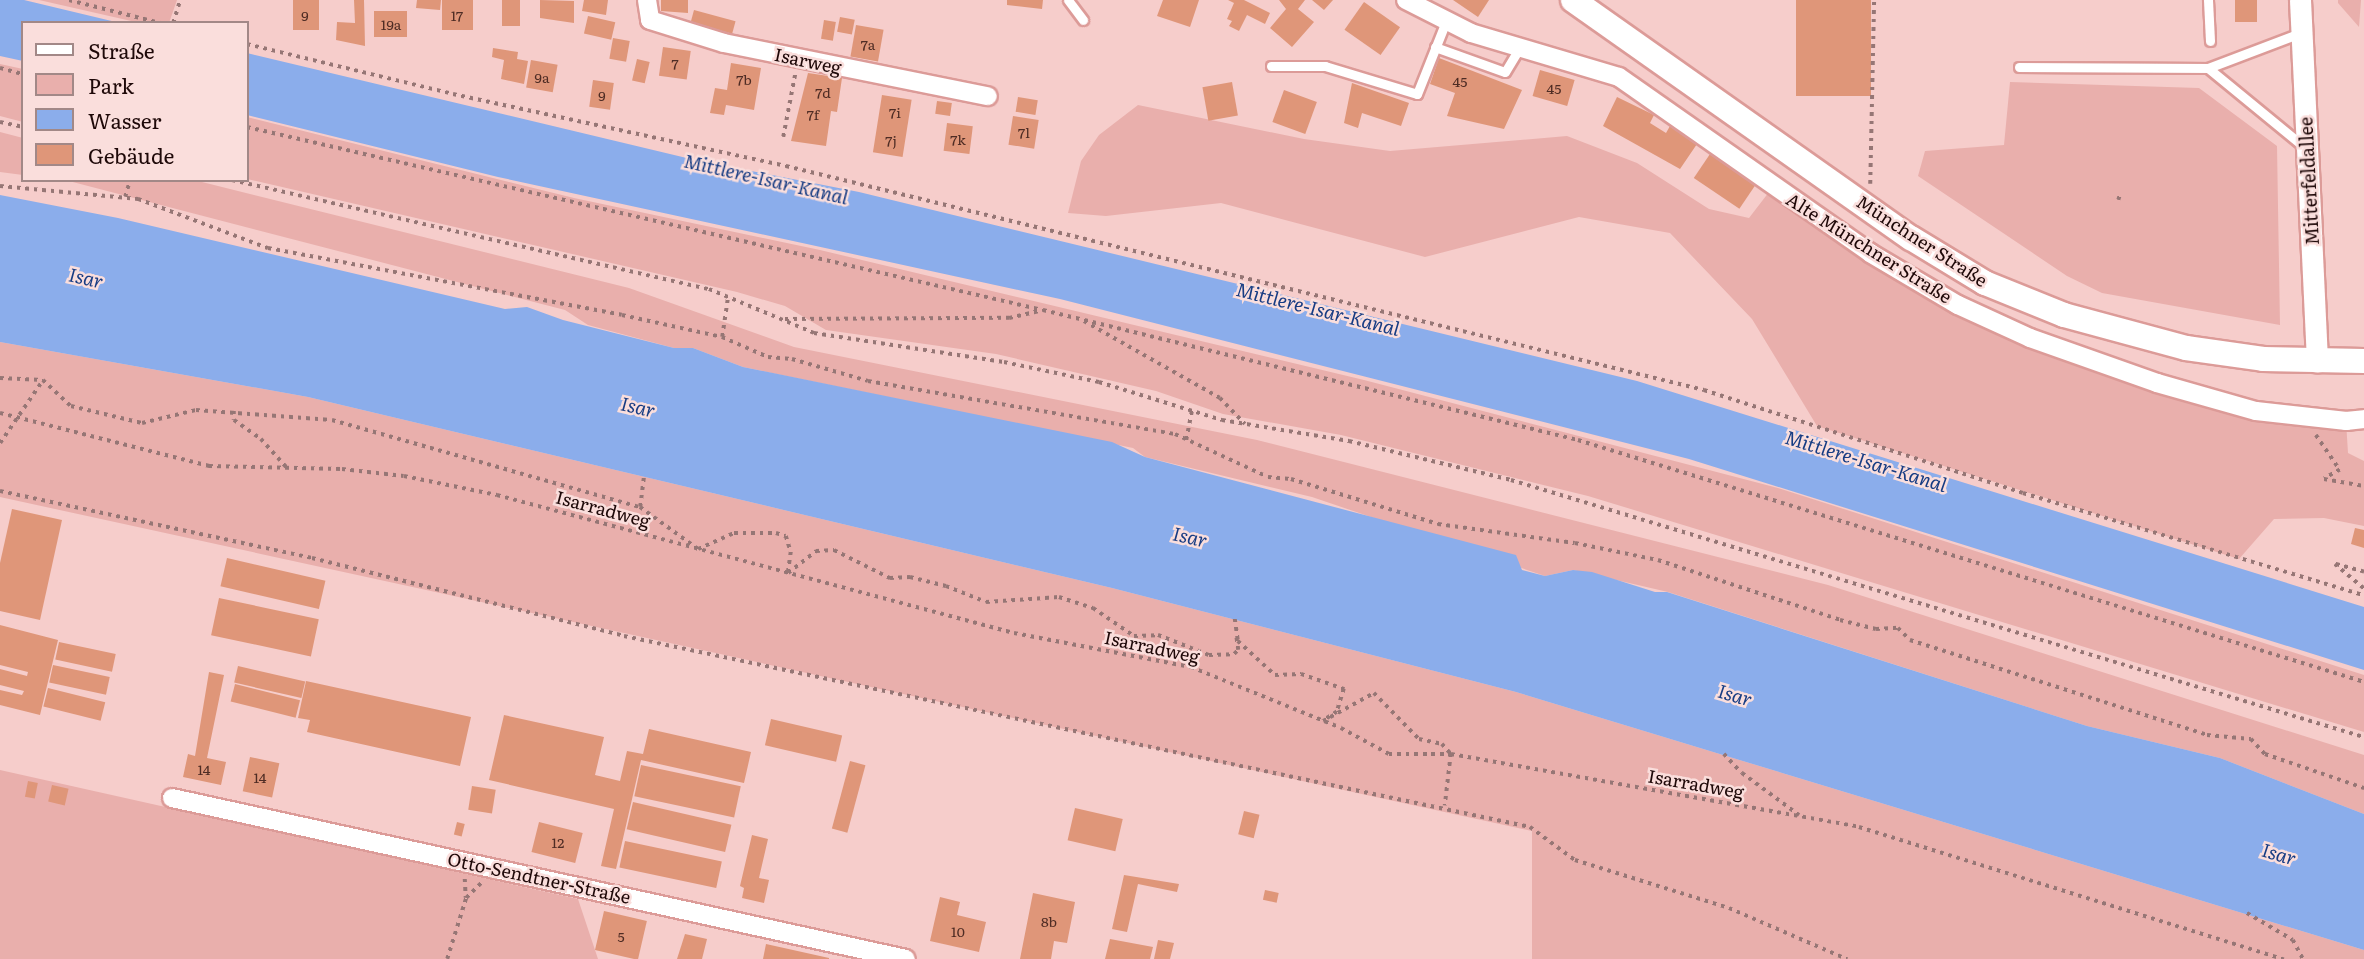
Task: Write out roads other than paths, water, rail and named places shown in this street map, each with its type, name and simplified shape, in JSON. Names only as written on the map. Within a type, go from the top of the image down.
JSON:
[{"type":"main road","name":"Münchner Straße","points":[[1573,0],[1911,238],[1985,283],[2064,315],[2186,348],[2318,362],[2364,361]]},
{"type":"street","name":"Isarweg","points":[[647,0],[650,20],[797,58],[988,96]]},
{"type":"street","name":"Alte Münchner Straße","points":[[1406,0],[1446,21],[1519,49],[1619,77],[1870,253],[1958,304],[2018,333],[2157,383],[2256,411],[2364,419]]},
{"type":"street","name":"Mitterfeldallee","points":[[2300,0],[2318,362]]},
{"type":"street","name":"Otto-Sendtner-Straße","points":[[172,798],[905,959]]},
{"type":"lane","points":[[1068,0],[1083,20]]},
{"type":"lane","points":[[2208,0],[2210,41]]},
{"type":"lane","points":[[1271,66],[1325,66],[1412,95],[1417,94],[1446,21]]},
{"type":"lane","points":[[2019,67],[2208,68],[2301,32]]},
{"type":"lane","points":[[1436,47],[1505,72],[1519,49]]},
{"type":"lane","points":[[2208,68],[2307,149]]},
{"type":"water","points":[[0,0],[24,0],[112,21],[21,21],[21,61],[0,56]]},
{"type":"water","name":"Mittlere-Isar-Kanal","points":[[248,53],[695,160],[859,192],[1637,381],[2364,607],[2364,670],[1689,459],[1060,299],[498,177],[248,115]]},
{"type":"water","name":"Isar","points":[[0,195],[118,218],[505,309],[527,307],[563,320],[674,348],[693,348],[743,367],[1112,442],[1145,457],[1516,555],[1522,570],[1545,576],[1573,570],[1592,572],[1655,592],[1667,592],[2087,726],[2220,758],[2364,814],[2364,950],[1516,692],[1112,588],[308,397],[0,342]]}]
